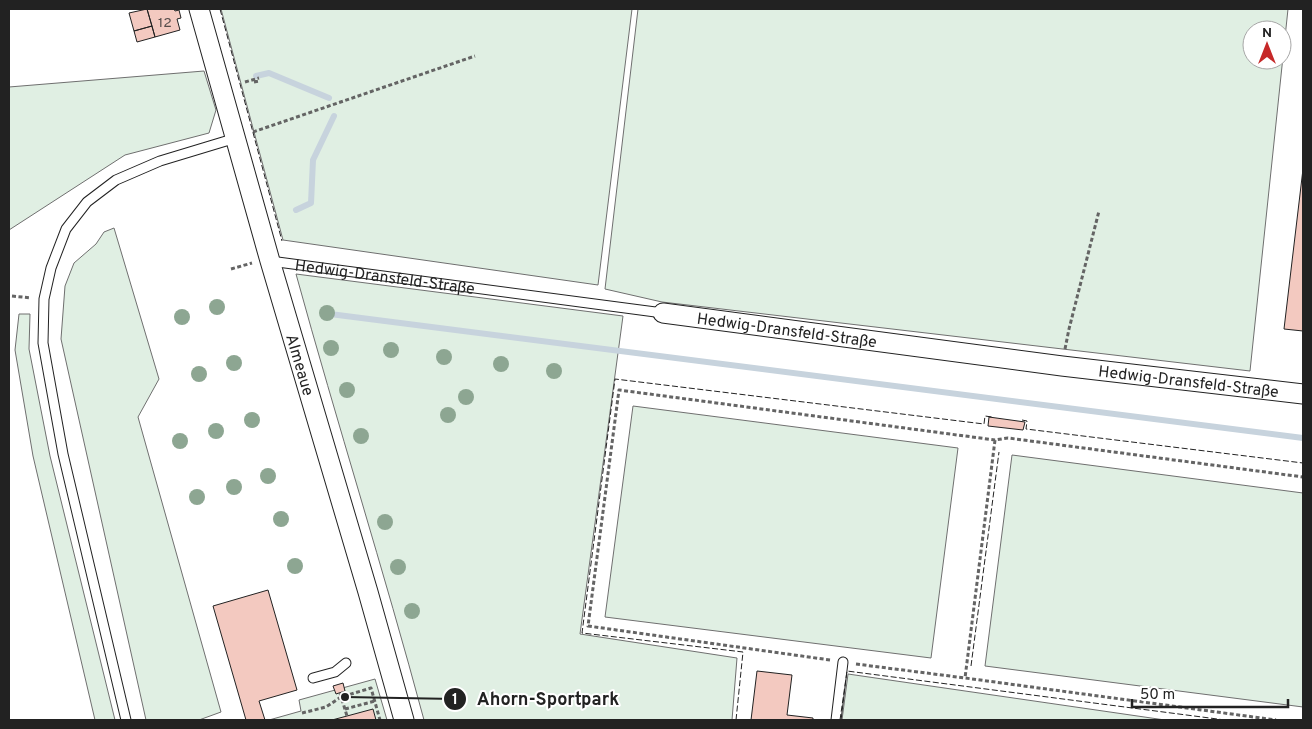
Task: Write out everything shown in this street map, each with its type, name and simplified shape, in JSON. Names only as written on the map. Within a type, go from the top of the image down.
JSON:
[{"type":"street","name":"Almeaue","points":[[199,9],[270,261],[404,720]]},
{"type":"street","name":"Hedwig-Dransfeld-Straße","points":[[663,313],[1062,366],[1303,394]]},
{"type":"lane","points":[[126,720],[63,454],[43,343],[44,299],[51,268],[66,229],[87,202],[116,180],[160,161],[236,138]]},
{"type":"lane","name":"Hedwig-Dransfeld-Straße","points":[[270,261],[663,313]]},
{"type":"lane","points":[[313,678],[335,672],[346,662]]},
{"type":"lane","points":[[836,720],[843,662]]},
{"type":"path","points":[[236,138],[475,56]]},
{"type":"path","points":[[245,82],[259,80],[254,82]]},
{"type":"path","points":[[1069,329],[1099,211]]},
{"type":"path","points":[[1276,720],[588,626],[619,390],[995,440],[1008,438],[1303,478]]},
{"type":"path","points":[[964,678],[995,440]]},
{"type":"path","points":[[302,713],[326,707],[341,695],[371,688],[380,720]]},
{"type":"path","points":[[341,695],[347,716]]},
{"type":"path","points":[[345,709],[375,701]]},
{"type":"green space","points":[[221,9],[632,9],[598,285],[283,240]]},
{"type":"green space","points":[[638,9],[1288,9],[1287,20],[1242,20],[1242,70],[1282,70],[1250,371],[662,302],[605,289]]},
{"type":"green space","points":[[204,71],[216,110],[209,133],[125,155],[9,230],[9,87]]},
{"type":"green space","points":[[114,228],[159,379],[138,417],[221,712],[199,720],[146,720],[61,339],[65,286],[74,263],[96,244],[104,232]]},
{"type":"green space","points":[[296,274],[623,316],[580,634],[737,658],[732,720],[424,720]]},
{"type":"green space","points":[[19,314],[30,314],[29,349],[50,456],[115,720],[95,720],[33,456],[15,350]]},
{"type":"green space","points":[[633,406],[958,448],[931,658],[605,617]]},
{"type":"green space","points":[[1012,455],[1303,493],[1303,707],[985,666]]},
{"type":"green space","points":[[848,674],[1165,720],[842,720]]},
{"type":"green space","points":[[375,679],[387,720],[269,720],[301,711],[299,700]]},
{"type":"building","points":[[147,9],[179,10],[181,18],[177,19],[180,30],[155,37]]},
{"type":"building","points":[[147,9],[152,26],[134,31],[129,13]]},
{"type":"building","points":[[152,26],[155,37],[137,42],[134,31]]},
{"type":"building","points":[[1303,169],[1303,331],[1284,329]]},
{"type":"building","points":[[989,417],[1025,422],[1023,430],[988,426]]},
{"type":"building","points":[[268,590],[297,690],[259,701],[265,720],[246,720],[213,606]]},
{"type":"building","points":[[757,671],[792,675],[787,715],[813,718],[813,720],[751,720]]},
{"type":"building","points":[[343,683],[345,691],[336,694],[333,686]]},
{"type":"building","points":[[373,709],[376,720],[332,720],[347,716]]},
{"type":"waterway","points":[[256,76],[269,73],[329,98]]},
{"type":"waterway","points":[[296,210],[311,203],[313,160],[334,116]]},
{"type":"waterway","points":[[330,314],[1303,438]]},
{"type":"fence","points":[[220,9],[282,241]]},
{"type":"fence","points":[[736,720],[743,652],[582,633],[615,379],[984,424],[985,416],[992,417]]},
{"type":"fence","points":[[1022,420],[1027,421],[1026,429],[1303,463]]},
{"type":"fence","points":[[971,666],[999,452]]},
{"type":"fence","points":[[840,720],[847,671],[1225,720]]},
{"type":"place","name":"Ahorn-Sportpark","points":[[345,697]]}]
